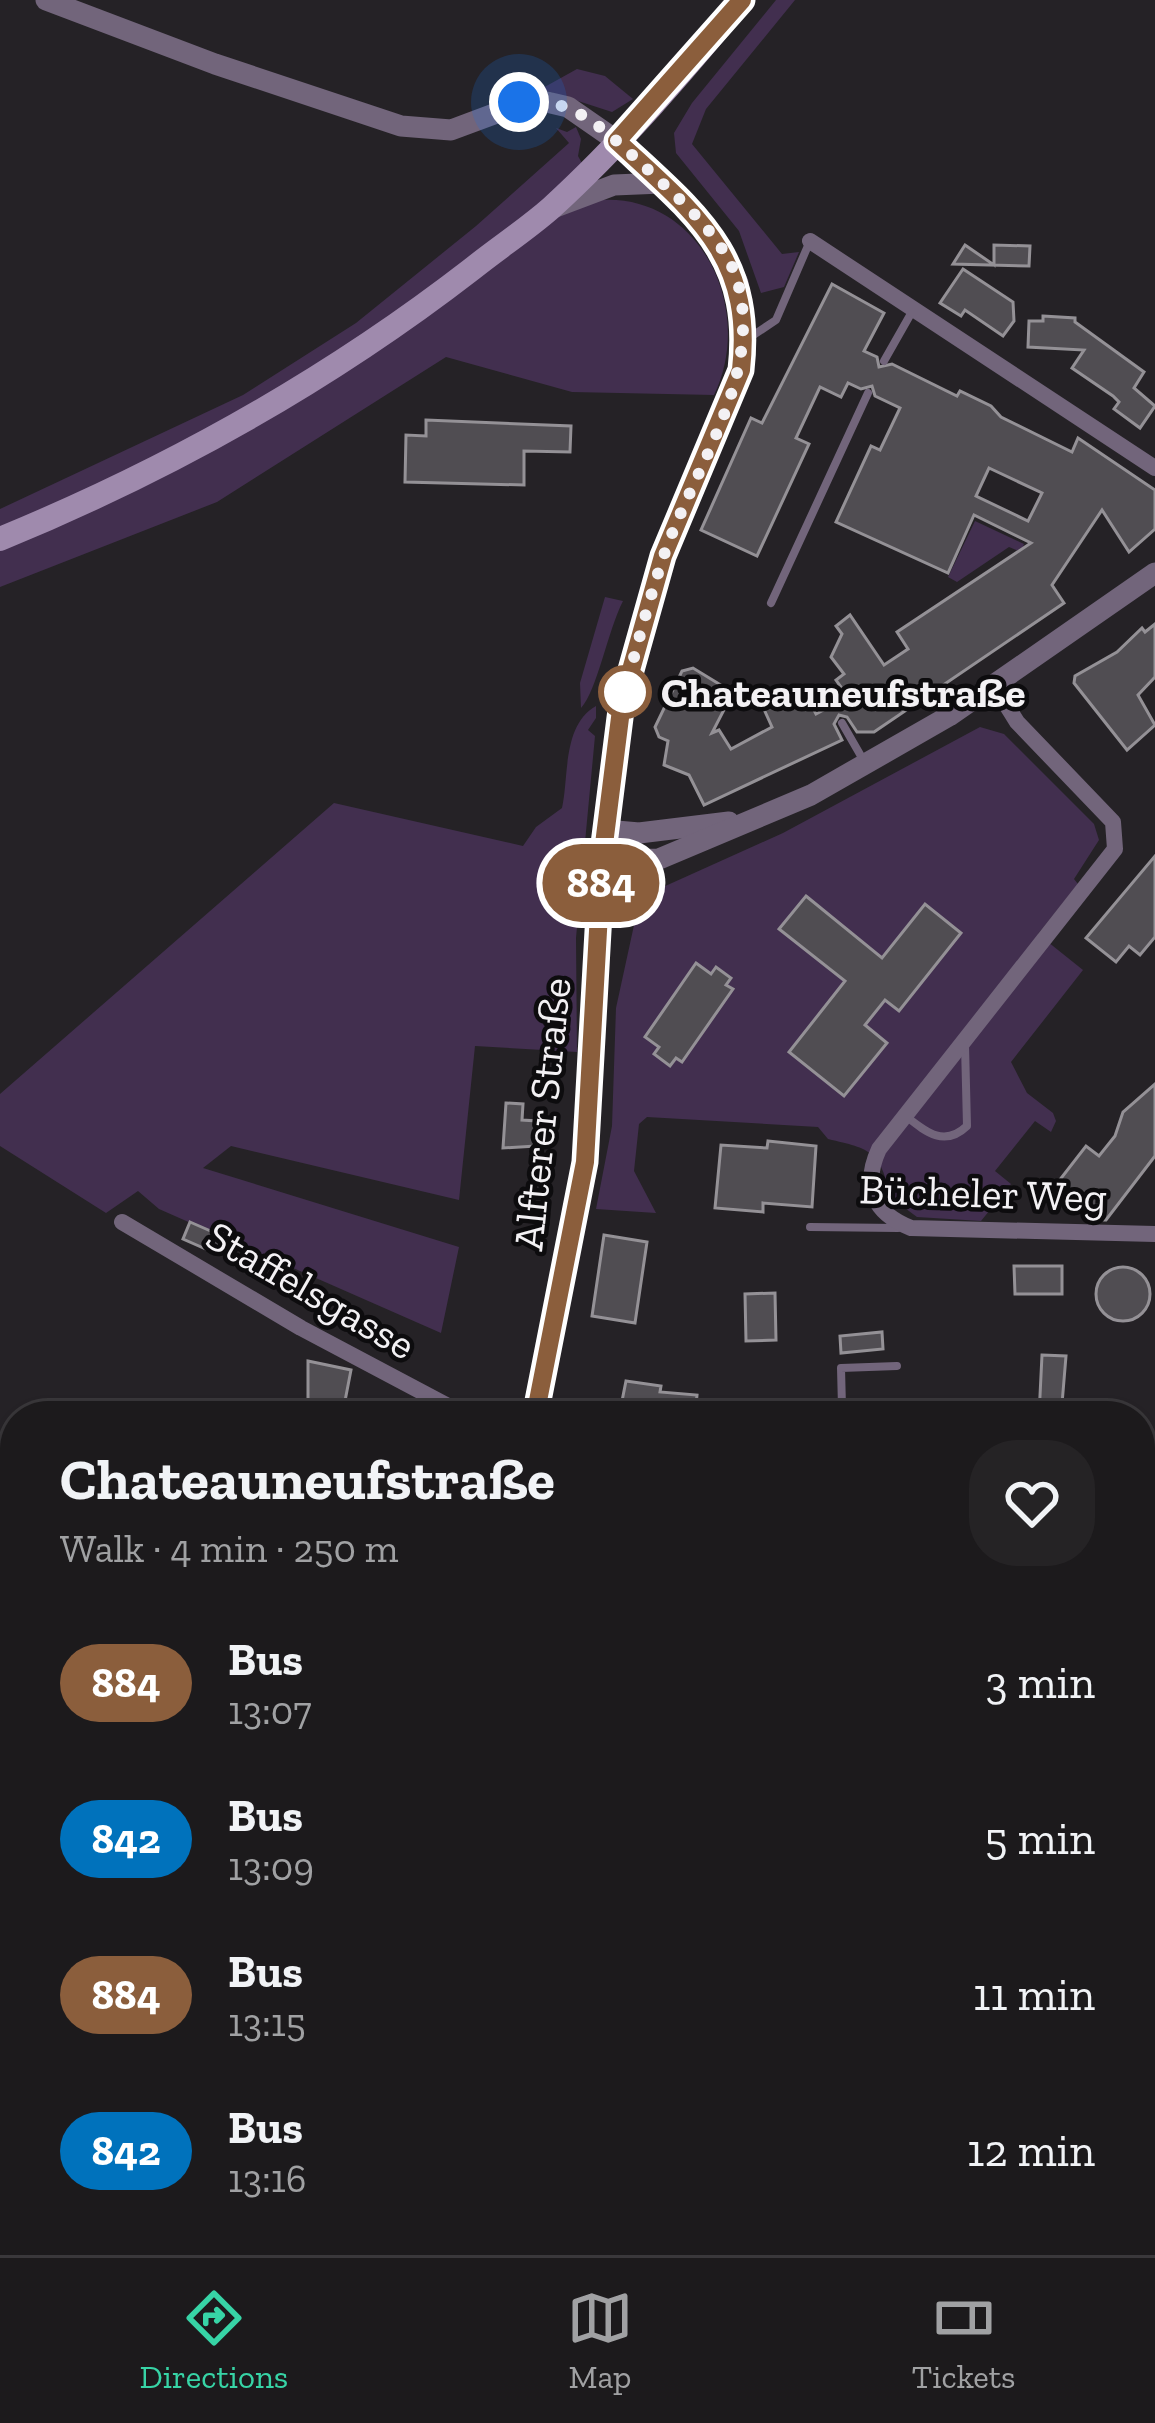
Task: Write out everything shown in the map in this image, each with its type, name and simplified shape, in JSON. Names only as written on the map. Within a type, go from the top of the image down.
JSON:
[{"type":"main road","points":[[0,539],[147,475],[278,404],[426,304],[550,209],[742,0]]},
{"type":"street","name":"Alfterer Straße","points":[[46,0],[215,64],[401,126],[451,130],[534,99],[568,107],[617,141],[662,183],[720,247],[738,283],[745,340],[741,370],[693,479],[645,614],[622,702],[602,860],[585,1162],[538,1401]]},
{"type":"street","points":[[550,209],[614,185],[662,183]]},
{"type":"street","points":[[810,241],[1155,468]]},
{"type":"street","points":[[602,860],[659,860],[811,795],[994,685],[1155,574]]},
{"type":"street","points":[[911,1228],[880,1210],[869,1178],[879,1149],[1109,860],[1117,841],[1113,822],[1017,722],[994,685]]},
{"type":"street","points":[[605,830],[639,832],[742,821]]},
{"type":"street","name":"Staffelsgasse","points":[[122,1222],[301,1328],[439,1401]]},
{"type":"street","name":"Bücheler Weg","points":[[911,1228],[1155,1234]]},
{"type":"lane","points":[[745,340],[776,320],[810,241]]},
{"type":"lane","points":[[884,361],[913,310]]},
{"type":"lane","points":[[771,603],[868,393]]},
{"type":"lane","points":[[842,722],[866,766]]},
{"type":"lane","points":[[905,1116],[934,1137],[952,1137],[967,1126],[964,1042]]},
{"type":"lane","name":"Bücheler Weg","points":[[810,1227],[911,1228]]},
{"type":"lane","points":[[842,1401],[841,1368],[897,1366]]},
{"type":"shaded area","points":[[776,0],[795,0],[706,109],[692,144],[782,254],[799,252],[784,287],[761,293],[739,231],[676,153],[674,133],[692,103]]},
{"type":"shaded area","points":[[577,69],[605,76],[633,99],[612,112],[541,89]]},
{"type":"shaded area","points":[[576,127],[581,139],[578,156],[602,200],[637,203],[667,217],[692,237],[711,264],[723,295],[728,328],[725,362],[714,395],[572,392],[446,357],[217,502],[0,587],[0,509],[243,395],[356,323],[569,143],[556,128],[567,132]]},
{"type":"shaded area","points":[[975,521],[1024,544],[1021,552],[1009,547],[957,582],[948,577]]},
{"type":"shaded area","points":[[605,597],[623,601],[581,708],[580,683]]},
{"type":"shaded area","points":[[596,706],[596,718],[588,730],[595,736],[576,938],[577,1052],[475,1046],[459,1200],[231,1146],[203,1168],[459,1247],[441,1333],[159,1209],[138,1191],[106,1213],[0,1146],[0,1094],[334,803],[523,846],[536,827],[562,808],[572,739],[585,715]]},
{"type":"shaded area","points":[[980,727],[1004,734],[1094,824],[1099,840],[1074,879],[1078,884],[1038,934],[1083,970],[1011,1062],[1027,1093],[1053,1113],[1056,1121],[1051,1132],[1035,1121],[995,1171],[1011,1184],[981,1221],[917,1217],[890,1197],[883,1170],[872,1154],[828,1139],[818,1127],[647,1117],[639,1124],[634,1171],[656,1213],[596,1209],[612,1126],[616,1008],[636,916],[652,892],[783,833]]},
{"type":"building","points":[[965,245],[994,265],[994,245],[1030,246],[1029,266],[953,264]]},
{"type":"building","points":[[963,269],[1013,302],[1014,321],[1003,336],[965,310],[961,316],[940,303]]},
{"type":"building","points":[[832,284],[884,313],[864,351],[877,357],[879,367],[892,364],[957,396],[960,391],[1072,452],[1078,438],[1155,490],[1155,529],[1129,552],[1102,510],[1052,585],[1064,603],[874,732],[857,732],[847,717],[839,715],[834,724],[842,740],[704,805],[689,775],[664,765],[668,741],[659,737],[655,727],[682,671],[693,668],[724,687],[717,699],[727,704],[712,733],[719,730],[731,749],[772,727],[763,707],[797,689],[804,691],[816,714],[848,697],[836,680],[844,674],[831,657],[842,634],[836,626],[850,615],[884,665],[908,649],[897,632],[1031,543],[974,515],[948,573],[836,522],[871,446],[880,450],[900,408],[875,396],[872,386],[861,389],[848,383],[841,397],[820,387],[796,438],[809,444],[757,556],[701,530],[751,418],[762,423]],"holes":[[[989,468],[1042,493],[1028,521],[976,496]]]},
{"type":"building","points":[[1043,316],[1075,318],[1144,372],[1134,388],[1155,406],[1140,428],[1114,409],[1119,402],[1113,396],[1072,368],[1084,350],[1028,347],[1029,321],[1043,321]]},
{"type":"building","points":[[426,420],[571,426],[570,452],[524,451],[524,485],[405,482],[406,435],[426,436]]},
{"type":"building","points":[[1155,624],[1155,677],[1138,695],[1155,725],[1127,750],[1074,683],[1075,676],[1117,652],[1142,628],[1145,632]]},
{"type":"building","points":[[1155,856],[1155,937],[1140,955],[1129,946],[1116,962],[1086,938]]},
{"type":"building","points":[[806,896],[882,958],[925,904],[961,933],[899,1011],[885,1000],[865,1025],[887,1043],[844,1096],[789,1052],[845,981],[779,929]]},
{"type":"building","points":[[696,963],[711,974],[716,967],[731,978],[726,985],[733,989],[682,1062],[676,1058],[670,1066],[654,1054],[659,1047],[645,1037]]},
{"type":"building","points":[[1155,1084],[1155,1156],[1106,1220],[1099,1220],[1055,1186],[1086,1146],[1099,1156],[1115,1136],[1123,1112]]},
{"type":"building","points":[[506,1103],[523,1104],[522,1120],[554,1122],[552,1145],[503,1148]]},
{"type":"building","points":[[768,1141],[816,1146],[812,1207],[763,1203],[763,1212],[715,1208],[721,1145],[767,1148]]},
{"type":"building","points":[[190,1222],[222,1236],[215,1253],[183,1239]]},
{"type":"building","points":[[604,1235],[647,1242],[635,1323],[592,1316]]},
{"type":"building","points":[[1014,1266],[1062,1266],[1062,1294],[1015,1294]]},
{"type":"building","points":[[1123,1267],[1142,1275],[1150,1294],[1142,1313],[1123,1321],[1104,1313],[1096,1294],[1104,1275]]},
{"type":"building","points":[[775,1293],[776,1340],[746,1341],[745,1294]]},
{"type":"building","points":[[882,1332],[883,1349],[841,1353],[840,1336]]},
{"type":"building","points":[[1042,1355],[1066,1356],[1062,1401],[1040,1401]]},
{"type":"building","points":[[308,1361],[351,1370],[345,1401],[308,1401]]},
{"type":"building","points":[[626,1381],[661,1386],[660,1392],[697,1395],[696,1401],[622,1401]]},
{"type":"bus line","name":"884","points":[[538,1401],[585,1162],[602,860],[622,702],[663,556],[741,370],[745,340],[738,283],[720,247],[617,141],[742,0]]},
{"type":"place","name":"Chateauneufstraße","points":[[625,692]]},
{"type":"route","points":[[519,102],[547,100],[568,107],[617,141],[703,227],[720,247],[738,283],[745,329],[741,370],[663,556],[625,692]]}]
